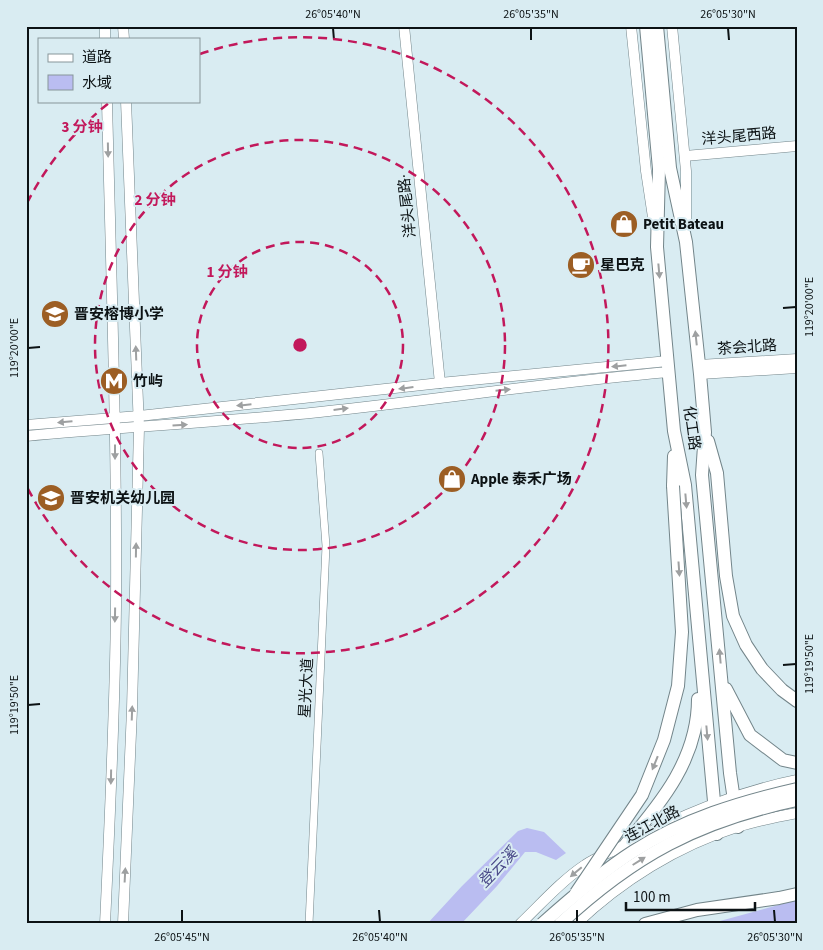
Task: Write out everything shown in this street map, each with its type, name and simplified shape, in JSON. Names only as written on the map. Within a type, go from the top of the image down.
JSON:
[{"type":"highway","name":"化工路","points":[[646,26],[659,170],[657,247],[674,431],[685,485],[717,834]]},
{"type":"highway","name":"化工路","points":[[657,26],[670,168],[686,242],[699,369],[705,432],[702,475],[733,796],[738,827]]},
{"type":"highway","points":[[576,893],[642,795],[664,740],[678,686],[682,632],[673,486],[674,431]]},
{"type":"highway","points":[[705,432],[717,473],[726,576],[733,616],[746,645],[762,669],[782,690],[797,701]]},
{"type":"highway","points":[[626,844],[655,810],[672,786],[691,744],[698,710],[698,622]]},
{"type":"highway","points":[[722,681],[750,735],[783,760],[797,763]]},
{"type":"highway","name":"连江北路","points":[[542,924],[576,893],[634,851],[681,826],[730,807],[797,789]]},
{"type":"highway","name":"连江北路","points":[[560,924],[583,902],[614,878],[664,846],[692,832],[732,816],[797,800]]},
{"type":"highway","points":[[645,924],[698,910],[797,894]]},
{"type":"main road","name":"洋头尾路·","points":[[404,26],[440,384]]},
{"type":"main road","points":[[631,26],[646,171],[657,247]]},
{"type":"main road","points":[[672,26],[684,156],[686,242]]},
{"type":"main road","points":[[105,924],[116,606],[115,423],[107,102]]},
{"type":"main road","points":[[123,924],[132,709],[139,428],[126,102]]},
{"type":"main road","name":"洋头尾西路","points":[[684,156],[797,146]]},
{"type":"main road","name":"茶会北路","points":[[699,369],[797,358]]},
{"type":"main road","points":[[26,436],[115,423],[138,416],[440,384],[668,367]]},
{"type":"main road","points":[[26,425],[115,423],[139,428],[213,423],[322,412],[668,367]]},
{"type":"main road","name":"茶会北路","points":[[699,369],[797,368]]},
{"type":"main road","points":[[520,924],[581,867],[680,817],[714,803],[733,796],[797,780]]},
{"type":"main road","points":[[576,924],[653,864],[717,834],[762,820],[797,813]]},
{"type":"street","name":"星光大道","points":[[309,924],[326,546],[319,453]]},
{"type":"water","name":"登云溪","points":[[527,828],[544,832],[566,853],[556,860],[536,852],[525,852],[497,886],[461,924],[427,924],[462,886],[518,831]]},
{"type":"water","points":[[797,900],[797,924],[709,924]]},
{"type":"place","name":"Petit Bateau","points":[[624,224]]},
{"type":"place","name":"星巴克","points":[[581,265]]},
{"type":"place","name":"晋安榕博小学","points":[[55,314]]},
{"type":"place","name":"竹屿","points":[[114,381]]},
{"type":"place","name":"Apple 泰禾广场","points":[[452,479]]},
{"type":"place","name":"晋安机关幼儿园","points":[[51,498]]}]
